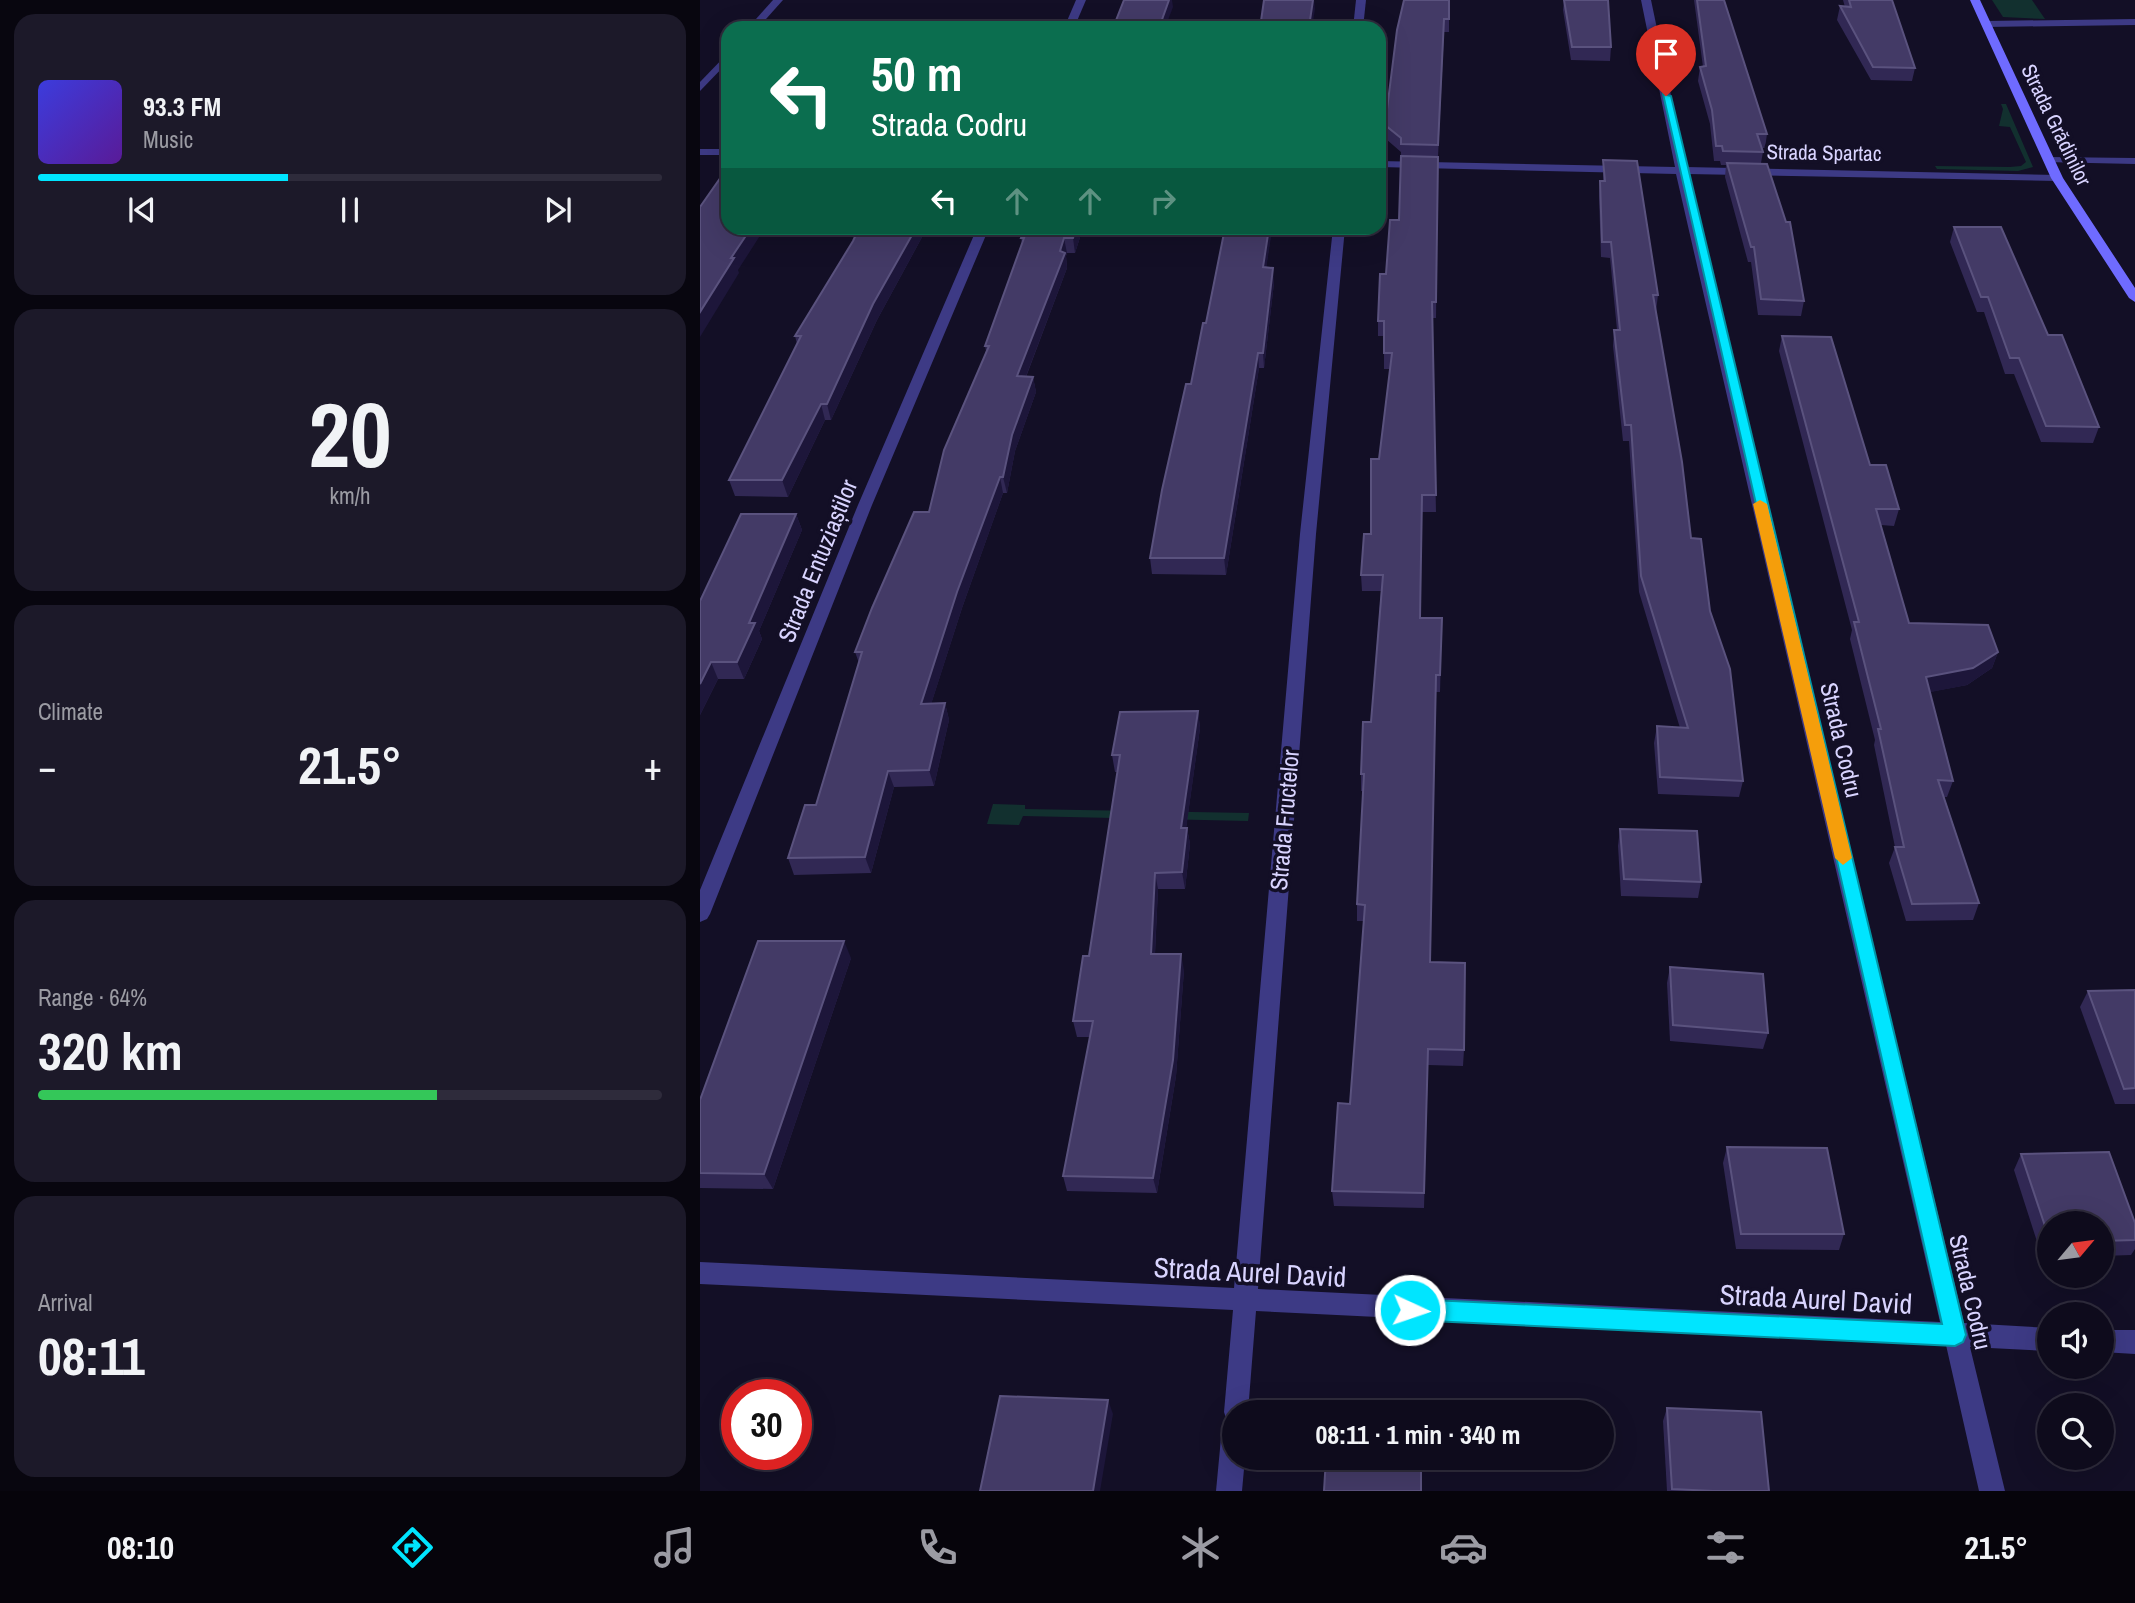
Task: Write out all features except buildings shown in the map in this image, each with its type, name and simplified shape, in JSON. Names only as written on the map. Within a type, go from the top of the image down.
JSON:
[{"type":"street","points":[[759,21],[778,0]]},
{"type":"street","points":[[1072,21],[1081,0]]},
{"type":"street","points":[[1360,21],[1361,0]]},
{"type":"street","name":"Strada Codru","points":[[1646,0],[1681,169],[1992,1491]]},
{"type":"street","name":"Strada Grădinilor","points":[[1975,0],[2057,178],[2135,298]]},
{"type":"street","points":[[1986,24],[2135,22]]},
{"type":"street","points":[[700,88],[721,64]]},
{"type":"street","points":[[700,152],[721,152]]},
{"type":"street","points":[[2049,160],[2135,161]]},
{"type":"street","name":"Strada Spartac","points":[[1386,164],[2057,178]]},
{"type":"street","name":"Strada Entuziaștilor","points":[[700,914],[865,505],[980,235]]},
{"type":"street","name":"Strada Fructelor","points":[[1237,1400],[1308,534],[1338,235]]},
{"type":"street","name":"Strada Aurel David","points":[[700,1273],[1247,1302],[2037,1338]]},
{"type":"street","points":[[2114,1341],[2135,1342]]},
{"type":"street","points":[[1229,1491],[1231,1470]]},
{"type":"green space","points":[[1992,0],[2032,0],[2045,19],[2003,17]]},
{"type":"green space","points":[[2001,104],[2006,104],[2033,167],[2018,171],[1937,169],[1935,166],[2010,167],[2021,166],[2026,162],[2010,127],[1999,126],[2003,109]]},
{"type":"green space","points":[[993,804],[1025,805],[1025,809],[1249,813],[1248,821],[1023,816],[1019,825],[987,824]]},
{"type":"slow traffic","points":[[1760,504],[1843,858]]},
{"type":"route","points":[[1410,1310],[1955,1335],[1666,96]]}]
